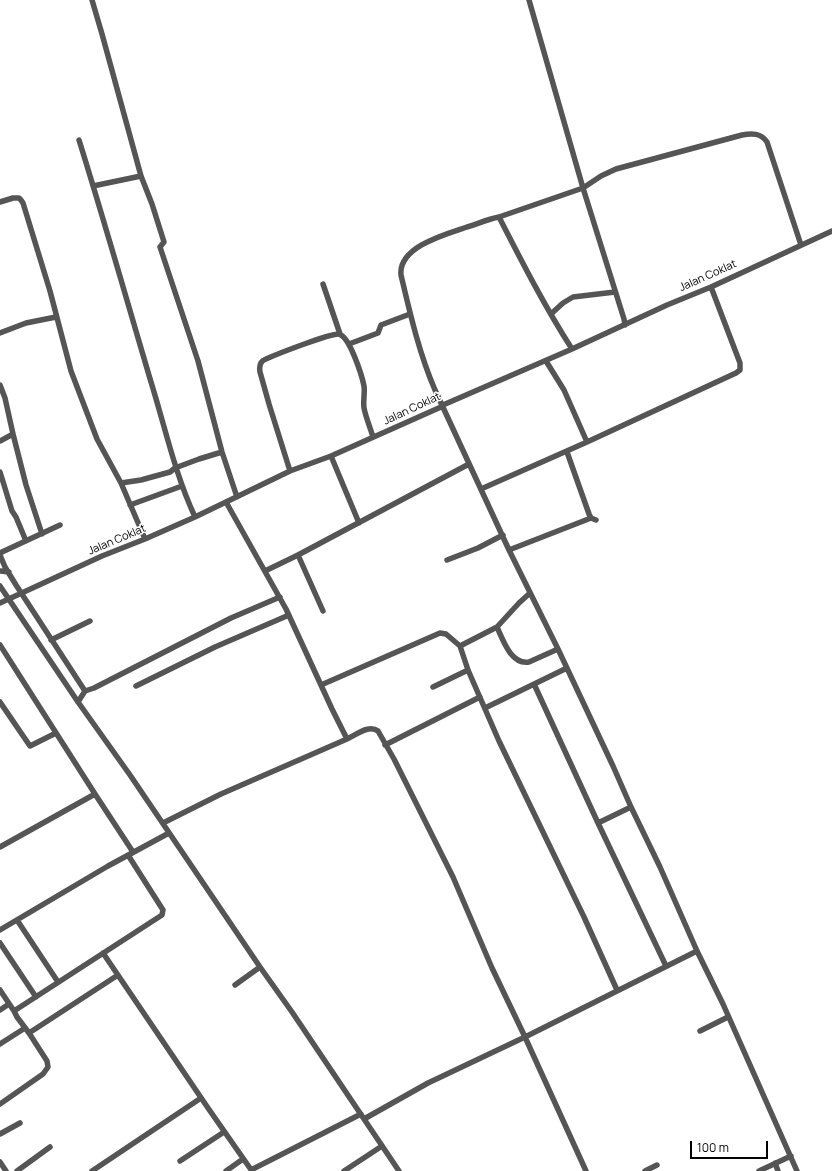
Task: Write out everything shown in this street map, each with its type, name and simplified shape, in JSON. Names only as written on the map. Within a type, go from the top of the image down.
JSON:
[{"type":"street","points":[[92,0],[141,176],[164,242],[160,247],[198,361],[220,452],[237,497]]},
{"type":"street","points":[[529,0],[583,188],[624,319],[624,325]]},
{"type":"street","points":[[797,1171],[660,867],[631,808],[558,649],[509,550],[431,381],[410,314],[401,269],[404,261],[427,241],[490,219],[499,218],[583,188],[616,169],[754,133],[761,136],[767,142],[801,245]]},
{"type":"street","points":[[79,140],[175,468],[195,517]]},
{"type":"street","points":[[93,186],[141,176]]},
{"type":"street","points":[[0,202],[16,198],[23,202],[50,290],[71,371],[90,424],[121,483],[145,539]]},
{"type":"street","points":[[499,218],[524,266],[572,349]]},
{"type":"street","name":"Jalan Coklat","points":[[0,603],[102,556],[195,517],[290,471],[331,456],[443,405],[546,361],[667,305],[711,287],[832,230]]},
{"type":"street","points":[[323,284],[340,334],[349,344],[360,370],[364,385],[364,406],[373,437]]},
{"type":"street","points":[[481,489],[567,452],[738,372],[740,369],[740,363],[711,287]]},
{"type":"street","points":[[551,314],[563,303],[573,298],[616,292]]},
{"type":"street","points":[[349,344],[378,333],[381,325],[410,314]]},
{"type":"street","points":[[0,333],[26,323],[56,317]]},
{"type":"street","points":[[290,471],[260,372],[260,364],[263,360],[276,355],[335,334],[340,334]]},
{"type":"street","points":[[546,361],[564,390],[587,442]]},
{"type":"street","points":[[0,385],[3,400],[14,434],[26,485],[42,534]]},
{"type":"street","points":[[0,441],[14,434]]},
{"type":"street","points":[[121,483],[141,480],[170,472],[175,468],[220,452]]},
{"type":"street","points":[[509,550],[594,519],[589,514],[567,452]]},
{"type":"street","points":[[331,456],[359,523]]},
{"type":"street","points":[[265,571],[469,464]]},
{"type":"street","points":[[0,472],[12,511],[26,541]]},
{"type":"street","points":[[130,505],[182,486]]},
{"type":"street","points":[[226,502],[280,597],[347,739]]},
{"type":"street","points":[[60,525],[0,554],[5,567],[85,691]]},
{"type":"street","points":[[447,560],[478,548],[503,535]]},
{"type":"street","points":[[298,554],[323,611]]},
{"type":"street","points":[[0,571],[9,572]]},
{"type":"street","points":[[0,586],[399,1171]]},
{"type":"street","points":[[460,646],[497,627],[530,593]]},
{"type":"street","points":[[78,702],[85,691],[144,663],[231,618],[280,597]]},
{"type":"street","points":[[136,686],[215,646],[289,616]]},
{"type":"street","points":[[51,640],[90,621]]},
{"type":"street","points":[[497,627],[511,655],[516,659],[529,662],[558,649]]},
{"type":"street","points":[[321,685],[440,632],[446,634],[460,646],[468,670],[499,741],[584,917],[617,990]]},
{"type":"street","points":[[0,645],[133,852]]},
{"type":"street","points":[[485,708],[567,668]]},
{"type":"street","points":[[433,687],[468,670]]},
{"type":"street","points":[[534,684],[666,966]]},
{"type":"street","points":[[385,745],[480,698]]},
{"type":"street","points":[[0,702],[30,746],[56,733]]},
{"type":"street","points":[[163,823],[221,794],[367,729],[375,729],[378,731],[394,759],[453,877],[492,968],[586,1171]]},
{"type":"street","points":[[0,847],[95,794]]},
{"type":"street","points":[[598,823],[631,808]]},
{"type":"street","points":[[0,930],[169,832]]},
{"type":"street","points":[[14,1011],[163,914],[128,855]]},
{"type":"street","points":[[17,920],[58,982]]},
{"type":"street","points":[[0,943],[36,997]]},
{"type":"street","points":[[103,953],[251,1170],[363,1117],[428,1083],[525,1037],[697,951]]},
{"type":"street","points":[[236,985],[260,967]]},
{"type":"street","points":[[29,1033],[118,975]]},
{"type":"street","points":[[0,990],[2,996],[29,1033],[47,1062],[48,1067],[43,1074],[0,1104]]},
{"type":"street","points":[[0,1010],[9,1004]]},
{"type":"street","points":[[700,1030],[728,1017]]},
{"type":"street","points":[[0,1044],[25,1028]]},
{"type":"street","points":[[92,1171],[201,1098]]},
{"type":"street","points":[[0,1134],[20,1123]]},
{"type":"street","points":[[180,1161],[224,1132]]},
{"type":"street","points":[[344,1171],[382,1146]]},
{"type":"street","points":[[17,1171],[50,1147]]},
{"type":"street","points":[[759,1171],[791,1156]]},
{"type":"street","points":[[226,1171],[243,1159]]},
{"type":"street","points":[[0,1162],[6,1171]]},
{"type":"street","points":[[775,1163],[778,1171]]},
{"type":"street","points":[[645,1171],[657,1165]]}]
